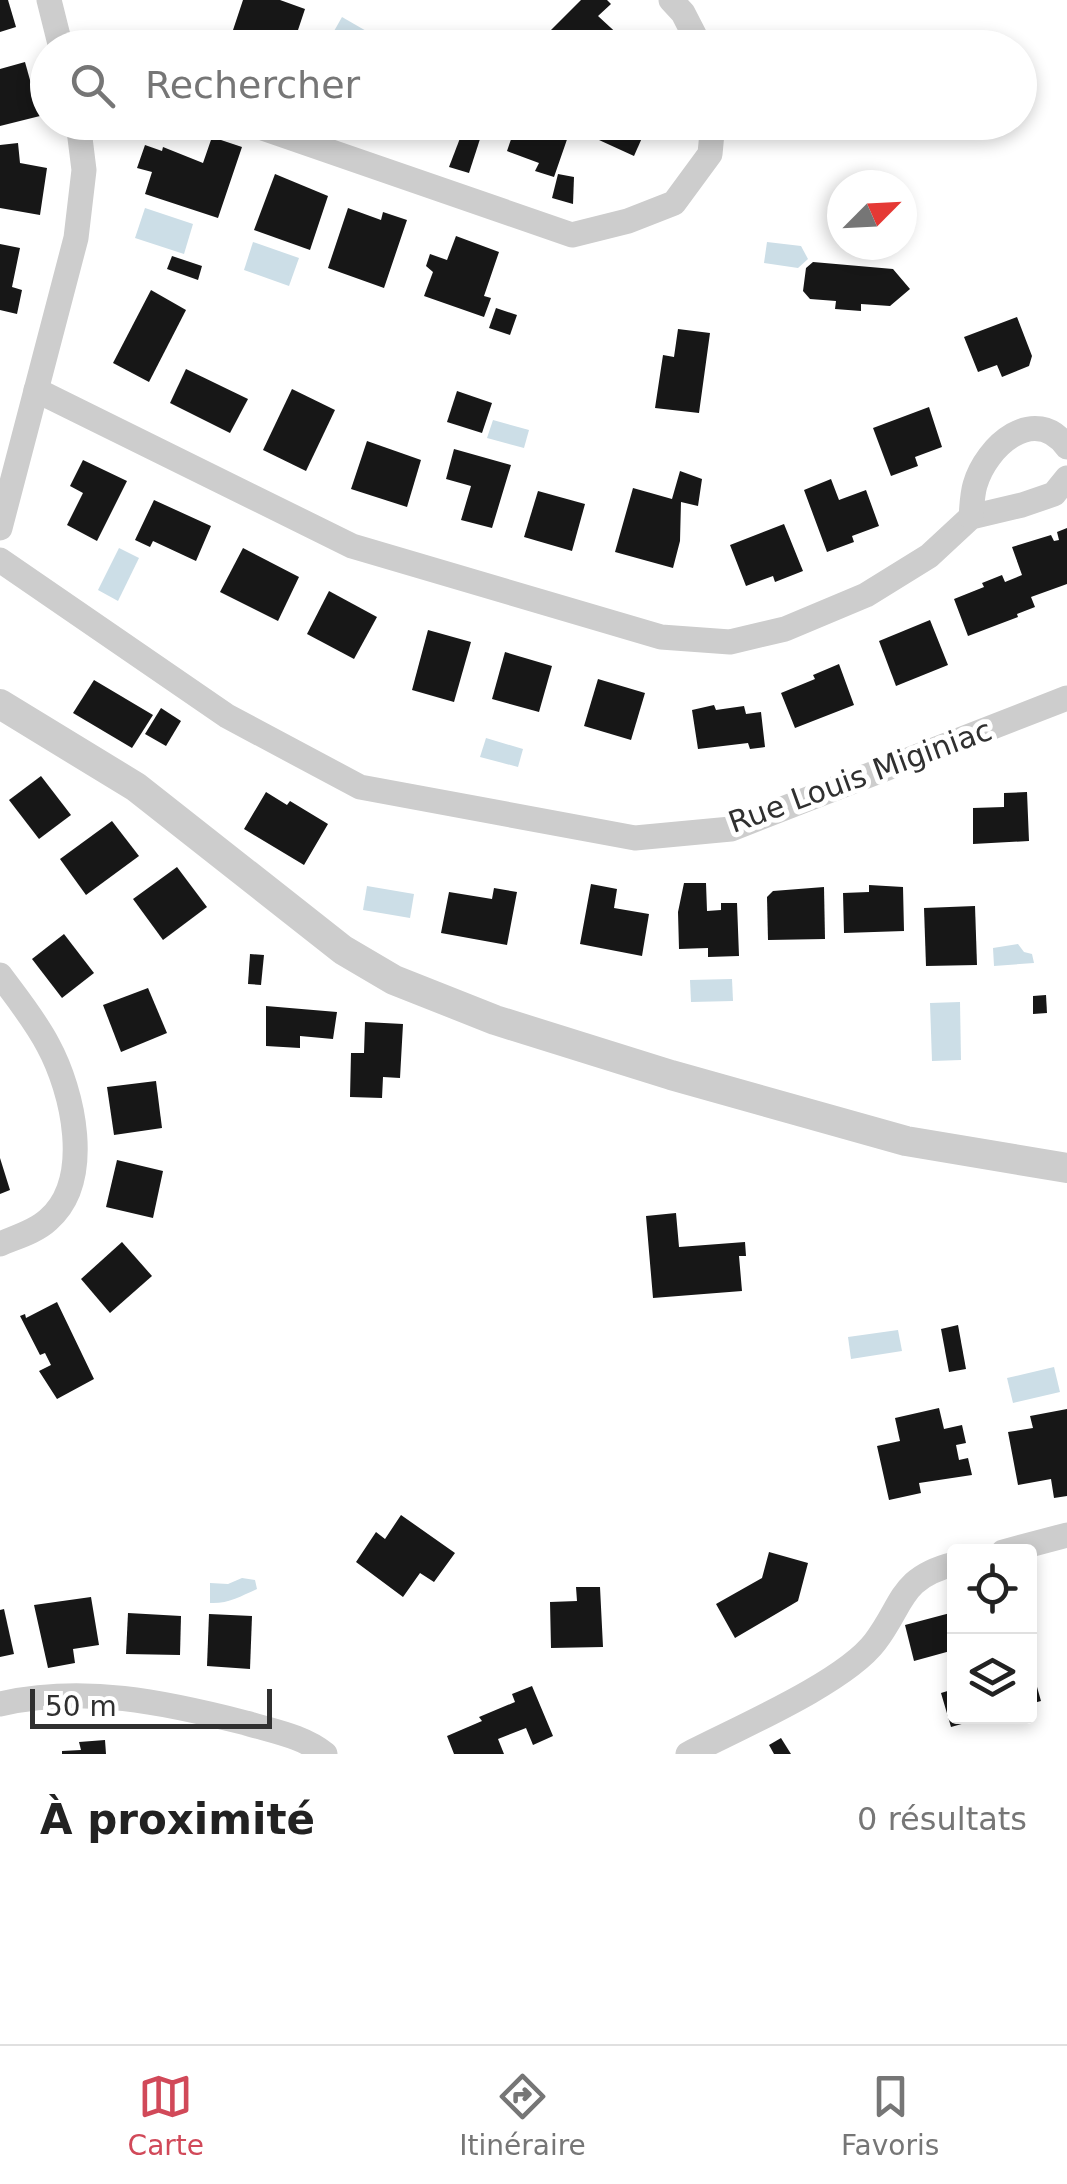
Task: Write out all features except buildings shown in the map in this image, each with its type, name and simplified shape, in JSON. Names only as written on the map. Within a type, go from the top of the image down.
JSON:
[{"type":"street","points":[[49,0],[56,30]]},
{"type":"street","points":[[671,0],[691,30]]},
{"type":"street","points":[[0,528],[76,238],[84,170],[80,140]]},
{"type":"street","points":[[297,140],[572,235],[628,222],[674,203],[710,154],[711,140]]},
{"type":"street","points":[[36,390],[352,546],[661,637],[730,642],[785,629],[866,596],[929,556],[971,517],[1022,506],[1054,494],[1067,478]]},
{"type":"street","points":[[971,517],[975,484],[992,451],[1014,433],[1035,428],[1058,434],[1067,446]]},
{"type":"street","name":"Rue Louis Miginiac","points":[[0,560],[228,716],[360,787],[635,838],[730,828],[1067,698]]},
{"type":"street","points":[[0,704],[136,787],[343,950],[394,980],[495,1020],[725,1090],[906,1140],[1067,1168]]},
{"type":"street","points":[[0,1244],[51,1218],[64,1200],[73,1172],[74,1143],[63,1083],[50,1049],[34,1020],[2,982]]},
{"type":"street","points":[[1033,1544],[1067,1535]]},
{"type":"street","points":[[688,1754],[836,1676],[874,1644],[906,1588],[947,1566]]},
{"type":"street","points":[[0,1704],[62,1695],[156,1701],[276,1732],[310,1743],[325,1754]]},
{"type":"shaded area","points":[[342,17],[365,30],[335,30]]},
{"type":"shaded area","points":[[145,208],[193,224],[184,254],[135,238]]},
{"type":"shaded area","points":[[253,242],[299,258],[289,286],[244,270]]},
{"type":"shaded area","points":[[767,242],[801,246],[808,259],[798,268],[764,263]]},
{"type":"shaded area","points":[[493,420],[529,430],[524,448],[487,438]]},
{"type":"shaded area","points":[[119,548],[139,558],[118,601],[98,590]]},
{"type":"shaded area","points":[[486,738],[523,749],[518,767],[480,757]]},
{"type":"shaded area","points":[[367,886],[414,894],[410,918],[363,910]]},
{"type":"shaded area","points":[[1018,944],[1024,952],[1032,954],[1034,963],[994,966],[993,948]]},
{"type":"shaded area","points":[[732,979],[733,1001],[691,1002],[690,980]]},
{"type":"shaded area","points":[[960,1002],[961,1060],[932,1061],[930,1003]]},
{"type":"shaded area","points":[[898,1330],[902,1351],[851,1359],[848,1337]]},
{"type":"shaded area","points":[[1054,1367],[1060,1392],[1013,1403],[1007,1378]]},
{"type":"shaded area","points":[[242,1578],[255,1580],[257,1589],[229,1601],[210,1603],[210,1583],[228,1584]]}]
